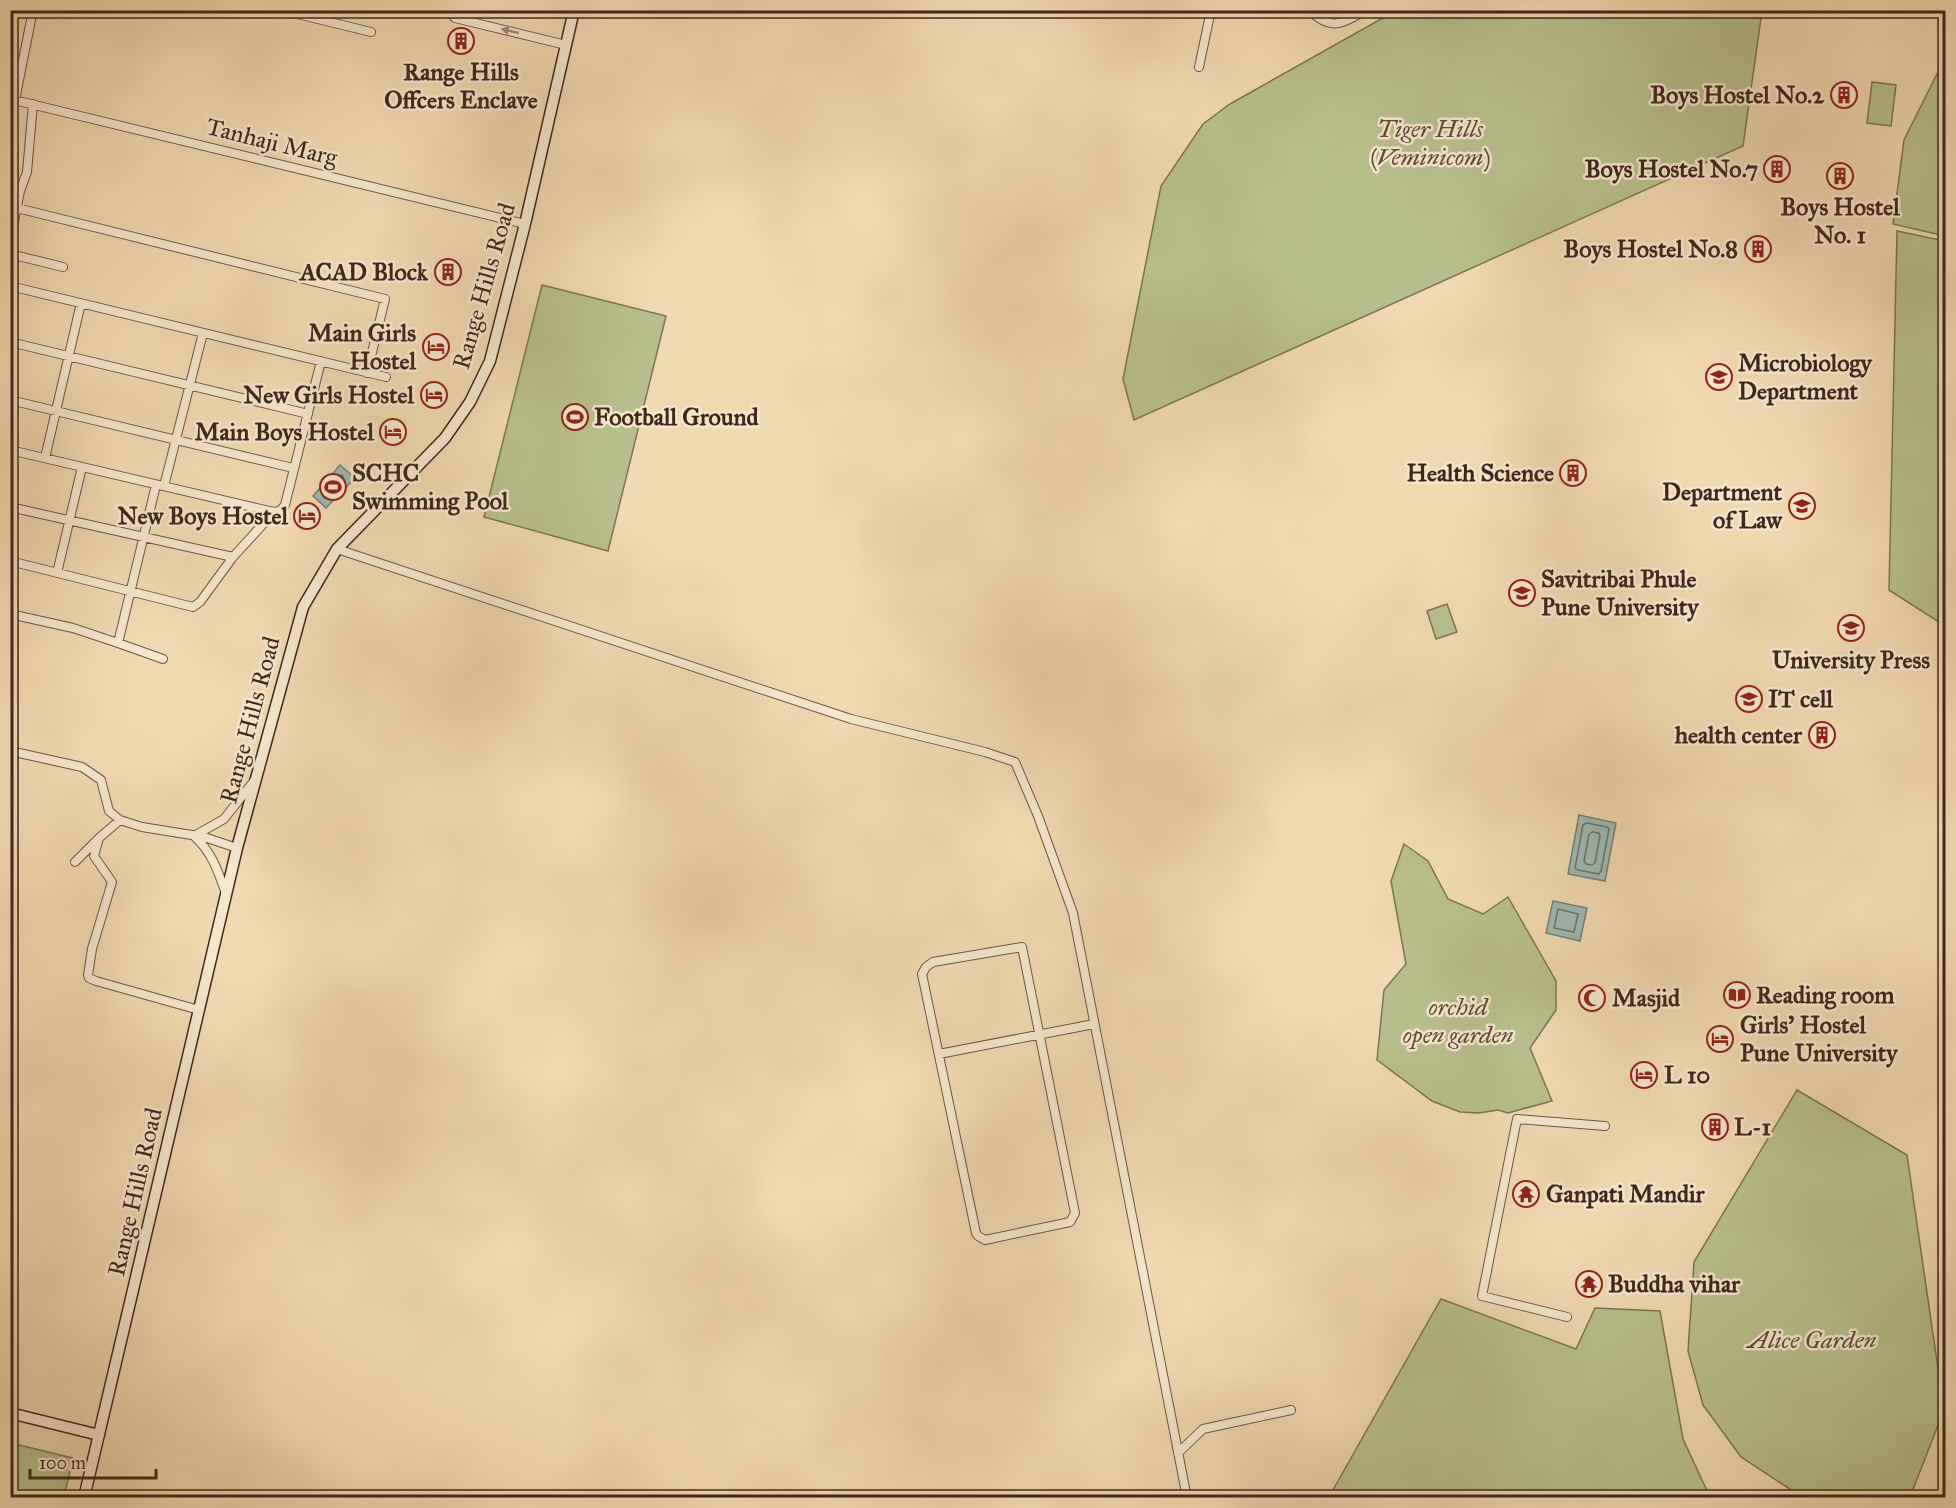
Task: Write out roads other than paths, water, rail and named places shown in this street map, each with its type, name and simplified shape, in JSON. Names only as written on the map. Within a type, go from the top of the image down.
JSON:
[{"type":"street","points":[[13,99],[33,10]]},
{"type":"street","points":[[281,10],[370,32]]},
{"type":"street","points":[[447,10],[455,18],[566,45]]},
{"type":"street","name":"Range Hills Road","points":[[84,1497],[237,848],[303,607],[337,549],[445,438],[470,402],[490,361],[525,224],[574,10]]},
{"type":"street","points":[[1199,67],[1210,10]]},
{"type":"street","points":[[1309,10],[1320,20],[1335,25],[1368,10]]},
{"type":"street","name":"Tanhaji Marg","points":[[13,99],[525,224]]},
{"type":"street","points":[[10,242],[27,172],[33,104]]},
{"type":"street","points":[[17,208],[386,298],[367,373]]},
{"type":"street","points":[[10,255],[63,267]]},
{"type":"street","points":[[10,286],[386,377]]},
{"type":"street","points":[[45,458],[81,303]]},
{"type":"street","points":[[118,643],[143,538],[176,439],[203,333]]},
{"type":"street","points":[[10,342],[308,414]]},
{"type":"street","points":[[10,450],[274,512],[280,511],[285,505],[321,361]]},
{"type":"street","points":[[10,400],[293,468]]},
{"type":"street","points":[[57,573],[82,467]]},
{"type":"street","points":[[10,507],[233,557]]},
{"type":"street","points":[[10,561],[193,607],[200,602],[233,557],[274,512]]},
{"type":"street","points":[[337,549],[852,719],[1015,762],[1038,816],[1072,913],[1186,1497]]},
{"type":"street","points":[[10,614],[73,628],[163,659]]},
{"type":"street","points":[[10,751],[81,767],[101,780],[109,811],[120,820],[237,848]]},
{"type":"street","points":[[194,836],[224,819],[256,778]]},
{"type":"street","points":[[75,862],[120,820]]},
{"type":"street","points":[[194,836],[214,859],[226,894]]},
{"type":"street","points":[[99,838],[94,856],[112,882],[92,949],[87,971],[89,978],[130,992],[199,1010]]},
{"type":"street","points":[[1022,946],[1075,1214],[1070,1222],[988,1239],[981,1239],[976,1233],[939,1054],[922,974],[926,967],[933,962],[1022,946]]},
{"type":"street","points":[[939,1054],[1094,1024]]},
{"type":"street","points":[[1567,1317],[1482,1296],[1484,1285],[1518,1119],[1605,1126]]},
{"type":"street","points":[[1178,1453],[1203,1429],[1291,1410]]},
{"type":"street","points":[[10,1413],[99,1435]]},
{"type":"water","name":"SCHC Swimming Pool","points":[[340,465],[355,478],[326,508],[313,496]]},
{"type":"water","points":[[1579,815],[1616,823],[1605,881],[1568,874]]},
{"type":"water","points":[[1553,901],[1587,908],[1580,941],[1546,933]]},
{"type":"place","name":"Range Hills Offcers Enclave","points":[[461,41]]},
{"type":"place","name":"Boys Hostel No.2","points":[[1844,95]]},
{"type":"place","name":"Boys Hostel No.7","points":[[1777,169]]},
{"type":"place","name":"Boys Hostel No. 1","points":[[1840,176]]},
{"type":"place","name":"Boys Hostel No.8","points":[[1758,249]]},
{"type":"place","name":"ACAD Block","points":[[448,272]]},
{"type":"place","name":"Main Girls Hostel","points":[[436,347]]},
{"type":"place","name":"Microbiology Department","points":[[1719,377]]},
{"type":"place","name":"New Girls Hostel","points":[[434,395]]},
{"type":"place","name":"Football Ground","points":[[575,417]]},
{"type":"place","name":"Main Boys Hostel","points":[[393,432]]},
{"type":"place","name":"Health Science","points":[[1573,473]]},
{"type":"place","name":"SCHC Swimming Pool","points":[[333,487]]},
{"type":"place","name":"Department of Law","points":[[1802,506]]},
{"type":"place","name":"New Boys Hostel","points":[[307,516]]},
{"type":"place","name":"Savitribai Phule Pune University","points":[[1522,593]]},
{"type":"place","name":"University Press","points":[[1851,628]]},
{"type":"place","name":"IT cell","points":[[1749,699]]},
{"type":"place","name":"health center","points":[[1822,735]]},
{"type":"place","name":"Reading room","points":[[1737,995]]},
{"type":"place","name":"Masjid","points":[[1592,998]]},
{"type":"place","name":"Girls' Hostel Pune University","points":[[1720,1039]]},
{"type":"place","name":"L 10","points":[[1644,1075]]},
{"type":"place","name":"L-1","points":[[1715,1127]]},
{"type":"place","name":"Ganpati Mandir","points":[[1526,1194]]},
{"type":"place","name":"Buddha vihar","points":[[1589,1284]]},
{"type":"park label","name":"Tiger Hills (Veminicom)","points":[[1430,143]]},
{"type":"park label","name":"orchid open garden","points":[[1458,1021]]},
{"type":"park label","name":"Alice Garden","points":[[1812,1340]]}]
